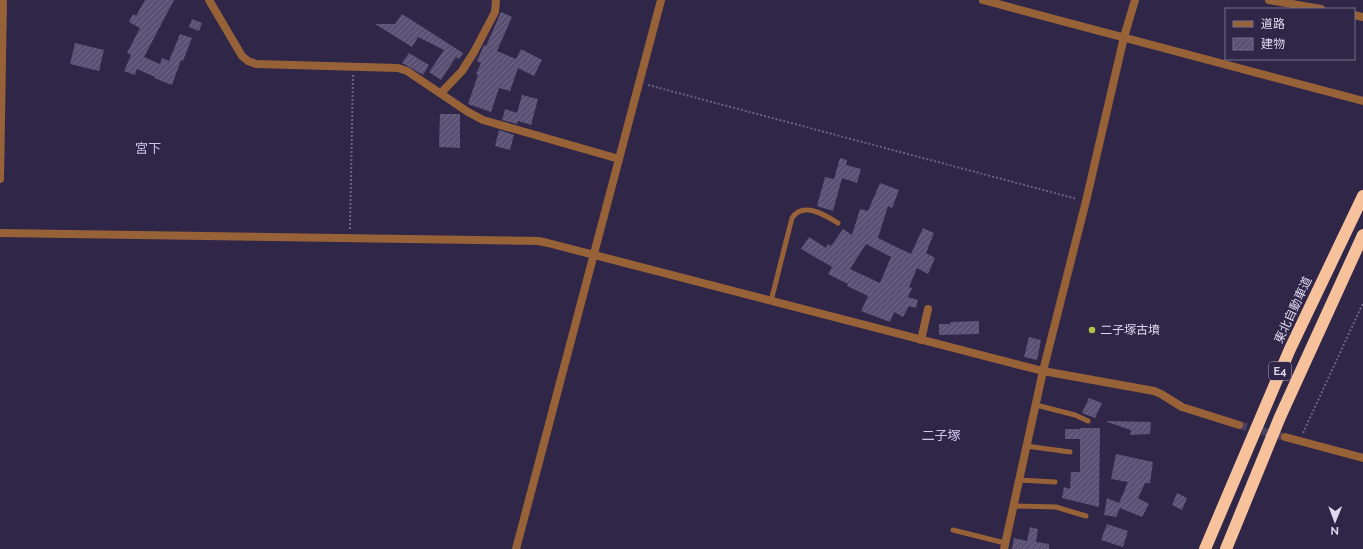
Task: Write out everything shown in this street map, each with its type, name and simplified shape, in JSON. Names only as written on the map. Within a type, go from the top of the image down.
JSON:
[{"type":"highway","name":"東北自動車道","points":[[1205,549],[1290,349],[1363,196]]},
{"type":"highway","name":"E4","points":[[1226,549],[1280,417],[1363,235]]},
{"type":"street","points":[[0,179],[3,0]]},
{"type":"street","points":[[209,0],[242,56],[248,61],[256,64],[388,67],[404,70],[468,112],[483,120],[619,159]]},
{"type":"street","points":[[441,93],[462,71],[474,52],[495,12],[496,0]]},
{"type":"street","points":[[516,549],[661,0]]},
{"type":"street","points":[[983,0],[1363,101]]},
{"type":"street","points":[[1004,546],[1043,371],[1086,201],[1124,37],[1135,0]]},
{"type":"street","points":[[1269,0],[1315,8]]},
{"type":"street","points":[[0,233],[538,241],[594,254],[1043,371],[1154,391],[1162,394],[1182,407],[1239,425]]},
{"type":"street","points":[[921,340],[928,309]]},
{"type":"street","points":[[1285,437],[1363,458]]},
{"type":"lane","points":[[772,301],[792,218],[796,212],[808,210],[819,212],[838,223]]},
{"type":"lane","points":[[1036,405],[1075,415],[1088,421]]},
{"type":"lane","points":[[1026,446],[1070,452]]},
{"type":"lane","points":[[1019,480],[1055,482]]},
{"type":"lane","points":[[1013,506],[1056,507],[1086,516]]},
{"type":"lane","points":[[953,530],[1004,546]]},
{"type":"path","points":[[349,238],[353,66]]},
{"type":"path","points":[[639,83],[1086,201]]},
{"type":"path","points":[[1300,441],[1363,303]]},
{"type":"building","points":[[145,0],[174,0],[144,57],[160,64],[162,58],[169,61],[180,34],[192,38],[183,61],[181,60],[172,85],[137,69],[135,75],[124,71],[131,55],[127,53],[140,28],[129,22],[133,14],[136,16]]},
{"type":"building","points":[[501,12],[512,17],[497,51],[516,59],[521,49],[542,60],[534,76],[518,68],[510,91],[499,88],[491,112],[468,104],[478,75],[476,74],[481,63],[477,61],[484,45],[486,46]]},
{"type":"building","points":[[402,14],[463,53],[459,59],[456,57],[441,80],[429,72],[444,50],[418,37],[412,47],[375,24],[395,24]]},
{"type":"building","points":[[192,19],[202,23],[199,31],[189,27]]},
{"type":"building","points":[[75,43],[104,50],[99,71],[70,64]]},
{"type":"building","points":[[409,53],[429,65],[423,75],[402,63]]},
{"type":"building","points":[[522,95],[538,99],[531,125],[518,121],[517,124],[502,120],[505,109],[517,113]]},
{"type":"building","points":[[440,114],[460,114],[460,148],[439,147]]},
{"type":"building","points":[[499,130],[514,135],[510,150],[495,146]]},
{"type":"building","points":[[840,158],[847,160],[846,165],[861,169],[857,183],[842,178],[833,211],[817,206],[825,177],[834,179]]},
{"type":"building","points":[[880,183],[899,190],[892,208],[888,206],[878,238],[911,254],[923,228],[934,233],[926,253],[935,258],[928,274],[917,268],[909,287],[912,288],[908,297],[918,300],[916,308],[909,306],[903,317],[894,312],[890,322],[861,311],[868,296],[847,286],[848,284],[828,274],[832,267],[801,249],[809,237],[826,248],[828,244],[831,246],[843,229],[852,235],[860,209],[868,211]],"holes":[[[866,244],[891,257],[880,283],[850,269]]]},
{"type":"building","points":[[979,321],[979,334],[939,335],[939,324]]},
{"type":"building","points":[[1029,337],[1041,340],[1037,360],[1024,357]]},
{"type":"building","points":[[1089,398],[1102,403],[1095,418],[1082,413]]},
{"type":"building","points":[[1107,421],[1151,422],[1150,434],[1130,435],[1131,430]]},
{"type":"building","points":[[1100,428],[1099,507],[1062,498],[1064,487],[1070,489],[1071,472],[1080,472],[1080,439],[1065,439],[1065,429]]},
{"type":"building","points":[[1116,454],[1153,462],[1150,483],[1145,483],[1138,498],[1149,504],[1142,517],[1120,508],[1116,517],[1104,515],[1107,498],[1119,503],[1128,482],[1111,479]]},
{"type":"building","points":[[1177,493],[1187,498],[1182,510],[1172,505]]},
{"type":"building","points":[[1107,524],[1128,531],[1123,547],[1101,540]]},
{"type":"building","points":[[1030,527],[1038,529],[1036,542],[1049,544],[1049,549],[1012,549],[1014,538],[1027,541]]},
{"type":"tunnel","points":[[1239,425],[1285,437]]},
{"type":"place","name":"二子塚古墳","points":[[1092,330]]},
{"type":"district","name":"宮下","points":[[148,148]]},
{"type":"district","name":"二子塚","points":[[941,435]]}]
